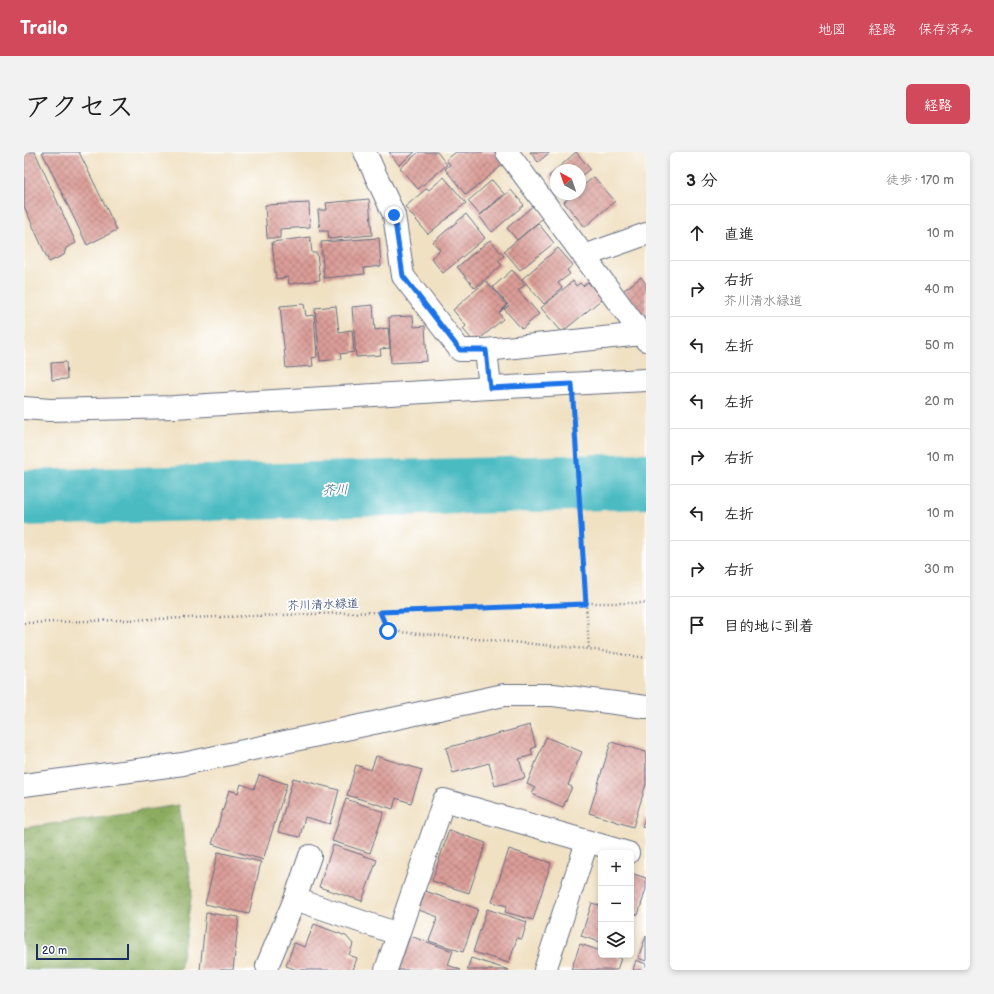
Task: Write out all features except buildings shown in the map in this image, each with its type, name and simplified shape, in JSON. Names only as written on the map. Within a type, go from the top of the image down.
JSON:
[{"type":"street","points":[[365,152],[394,215],[403,276],[460,350],[486,350],[644,337]]},
{"type":"street","points":[[507,152],[644,337]]},
{"type":"street","points":[[584,256],[646,234]]},
{"type":"street","points":[[486,350],[490,388]]},
{"type":"street","points":[[24,408],[50,410],[174,407],[646,380]]},
{"type":"street","points":[[24,786],[183,764],[504,695],[553,695],[646,706]]},
{"type":"street","points":[[386,970],[444,800],[618,850]]},
{"type":"street","points":[[545,970],[587,842]]},
{"type":"street","points":[[634,854],[646,858]]},
{"type":"street","points":[[266,966],[310,856]]},
{"type":"street","points":[[294,899],[398,934]]},
{"type":"path","points":[[572,384],[589,649]]},
{"type":"path","name":"芥川清水緑道","points":[[24,623],[646,602]]},
{"type":"path","points":[[380,612],[388,631],[589,649],[646,658]]},
{"type":"green space","points":[[179,805],[192,891],[180,970],[24,970],[24,828]]},
{"type":"waterway","name":"芥川","points":[[24,498],[646,481]]},
{"type":"route","points":[[388,631],[380,612],[586,604],[572,384],[490,388],[486,350],[460,350],[403,276],[394,215]]}]
